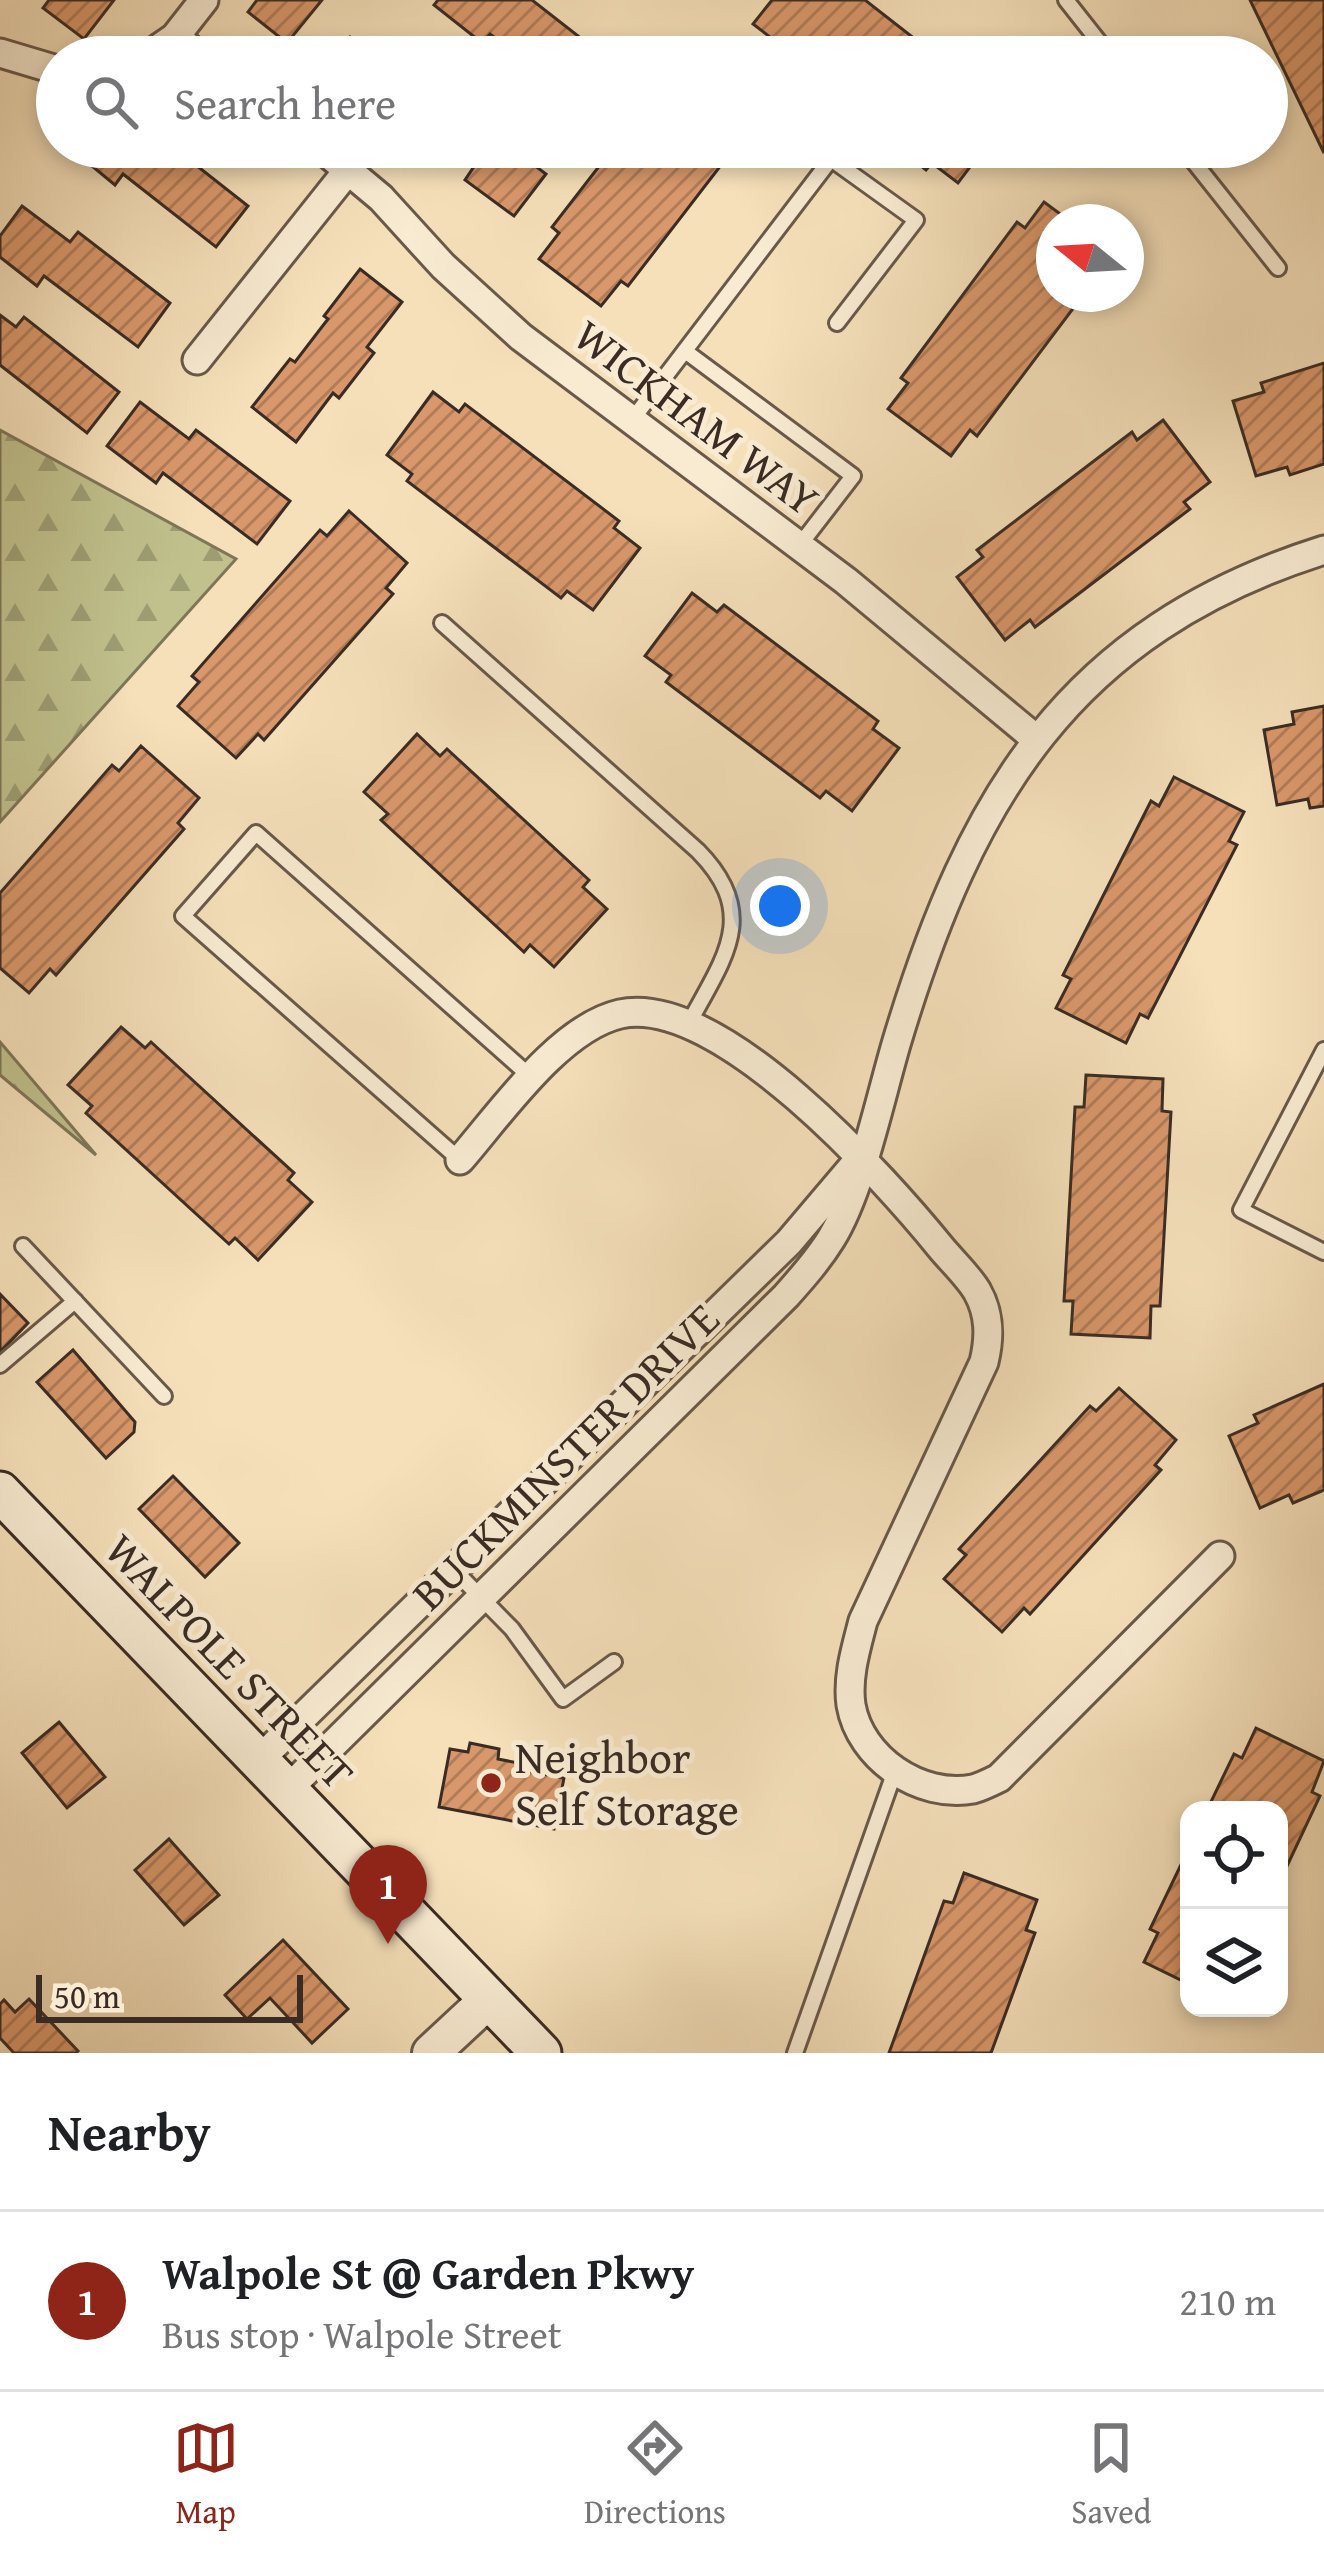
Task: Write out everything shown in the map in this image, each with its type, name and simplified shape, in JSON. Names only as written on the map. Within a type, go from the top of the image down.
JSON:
[{"type":"main road","name":"WALPOLE STREET","points":[[0,1492],[541,2053]]},
{"type":"street","points":[[176,36],[204,0]]},
{"type":"street","points":[[0,52],[36,63]]},
{"type":"street","points":[[197,360],[349,169]]},
{"type":"street","name":"WICKHAM WAY","points":[[349,169],[479,302],[800,546],[1036,739]]},
{"type":"street","name":"BUCKMINSTER DRIVE","points":[[287,1790],[800,1280],[833,1236],[849,1202],[941,910],[980,823],[1036,739],[1111,666],[1198,603],[1276,566],[1324,550]]},
{"type":"street","points":[[460,1160],[532,1078],[590,1026],[623,1013],[656,1015],[688,1025],[784,1088],[862,1156],[977,1291],[989,1338],[976,1383],[863,1621],[855,1650],[851,1707],[874,1755],[895,1771],[947,1789],[974,1789],[999,1778],[1220,1556]]},
{"type":"street","name":"BUCKMINSTER DRIVE","points":[[259,1760],[789,1242],[862,1156]]},
{"type":"street","points":[[431,2053],[489,1999]]},
{"type":"lane","points":[[1066,0],[1094,36]]},
{"type":"lane","points":[[632,420],[824,168]]},
{"type":"lane","points":[[838,323],[916,220],[844,168]]},
{"type":"lane","points":[[1199,168],[1278,268]]},
{"type":"lane","points":[[685,351],[853,476],[800,546]]},
{"type":"lane","points":[[442,623],[698,851],[721,879],[734,911],[733,931],[688,1025]]},
{"type":"lane","points":[[460,1160],[183,916],[256,833],[532,1078]]},
{"type":"lane","points":[[1324,1050],[1241,1210],[1324,1252]]},
{"type":"lane","points":[[23,1246],[164,1396]]},
{"type":"lane","points":[[0,1365],[75,1301]]},
{"type":"lane","points":[[454,1570],[535,1658],[563,1699],[614,1662]]},
{"type":"lane","points":[[795,2053],[895,1771]]},
{"type":"green space","points":[[0,430],[236,559],[0,822]]},
{"type":"green space","points":[[0,1042],[96,1155],[0,1075]]},
{"type":"building","points":[[49,0],[114,0],[86,36],[43,8]]},
{"type":"building","points":[[257,0],[322,0],[293,36],[278,36],[248,12]]},
{"type":"building","points":[[438,0],[532,0],[578,36],[473,36],[434,5]]},
{"type":"building","points":[[772,0],[865,0],[911,36],[769,36],[753,24]]},
{"type":"building","points":[[1250,0],[1324,0],[1324,153],[1288,79],[1288,36],[1267,36]]},
{"type":"building","points":[[94,168],[200,168],[248,206],[216,247],[123,174],[115,185]]},
{"type":"building","points":[[473,168],[538,168],[546,174],[514,216],[465,180]]},
{"type":"building","points":[[598,168],[719,168],[628,286],[621,281],[601,306],[539,259],[559,233],[552,227]]},
{"type":"building","points":[[938,168],[969,168],[958,183]]},
{"type":"building","points":[[22,206],[70,242],[78,232],[170,303],[138,347],[44,276],[37,286],[0,257],[0,236]]},
{"type":"building","points":[[1036,213],[1036,312],[1070,312],[977,436],[970,430],[951,456],[888,409],[908,383],[901,378],[1017,222],[1025,228]]},
{"type":"building","points":[[360,269],[402,302],[367,347],[374,353],[339,398],[333,393],[296,442],[252,407],[290,359],[295,362]]},
{"type":"building","points":[[0,315],[16,327],[24,317],[119,392],[87,433],[0,365]]},
{"type":"building","points":[[1324,363],[1324,464],[1290,475],[1287,467],[1256,476],[1233,401],[1264,392],[1261,383]]},
{"type":"building","points":[[433,392],[459,412],[465,404],[619,521],[614,528],[640,548],[593,610],[567,591],[561,598],[407,481],[412,474],[387,455]]},
{"type":"building","points":[[140,402],[189,439],[196,430],[290,501],[257,544],[163,473],[156,483],[107,446]]},
{"type":"building","points":[[1163,420],[1210,482],[1184,502],[1190,509],[1035,627],[1030,620],[1005,640],[957,577],[983,557],[977,550],[1132,432],[1137,440]]},
{"type":"building","points":[[349,511],[407,563],[386,588],[393,594],[264,740],[258,734],[236,758],[178,706],[199,682],[192,676],[320,530],[327,536]]},
{"type":"building","points":[[692,593],[717,612],[724,605],[878,721],[873,729],[899,748],[852,811],[826,791],[820,798],[666,682],[671,675],[645,656]]},
{"type":"building","points":[[1324,706],[1324,806],[1310,808],[1308,799],[1277,805],[1264,730],[1294,724],[1292,712]]},
{"type":"building","points":[[417,734],[440,756],[447,749],[589,880],[583,887],[607,909],[554,967],[530,945],[524,952],[381,820],[388,814],[364,792]]},
{"type":"building","points":[[141,746],[199,798],[178,823],[184,829],[56,975],[50,969],[29,993],[0,968],[0,893],[112,765],[119,771]]},
{"type":"building","points":[[1174,777],[1244,812],[1229,841],[1237,845],[1148,1018],[1140,1014],[1126,1043],[1056,1008],[1071,979],[1063,975],[1151,801],[1159,806]]},
{"type":"building","points":[[121,1027],[145,1048],[151,1042],[294,1173],[288,1180],[312,1202],[258,1260],[235,1238],[229,1244],[86,1113],[92,1106],[68,1085]]},
{"type":"building","points":[[1086,1075],[1163,1079],[1162,1111],[1171,1112],[1160,1306],[1151,1306],[1150,1338],[1071,1334],[1073,1301],[1064,1301],[1075,1107],[1084,1107]]},
{"type":"building","points":[[0,1294],[28,1323],[0,1352]]},
{"type":"building","points":[[73,1350],[135,1422],[134,1432],[106,1458],[37,1382]]},
{"type":"building","points":[[1324,1384],[1324,1490],[1293,1503],[1289,1495],[1260,1508],[1229,1436],[1258,1423],[1254,1415]]},
{"type":"building","points":[[1119,1388],[1176,1440],[1155,1465],[1161,1470],[1030,1614],[1024,1608],[1002,1632],[944,1579],[966,1555],[959,1549],[1090,1406],[1096,1411]]},
{"type":"building","points":[[173,1476],[239,1543],[205,1577],[139,1509]]},
{"type":"building","points":[[59,1722],[105,1777],[67,1808],[22,1753]]},
{"type":"building","points":[[1256,1728],[1324,1761],[1312,1792],[1320,1796],[1288,1864],[1288,1801],[1211,1801],[1234,1754],[1242,1758]]},
{"type":"building","points":[[470,1743],[499,1749],[498,1759],[518,1763],[517,1769],[564,1778],[554,1829],[439,1807],[450,1749],[468,1752]]},
{"type":"building","points":[[169,1839],[219,1895],[184,1925],[135,1870]]},
{"type":"building","points":[[1180,1867],[1180,1980],[1144,1962],[1158,1933],[1150,1929]]},
{"type":"building","points":[[964,1873],[1037,1900],[1026,1930],[1035,1933],[991,2053],[889,2053],[944,1901],[953,1903]]},
{"type":"building","points":[[283,1940],[348,2009],[312,2043],[270,1998],[247,2019],[225,1995]]},
{"type":"building","points":[[29,1999],[76,2053],[14,2053],[0,2038],[0,2004],[4,2000],[15,2012]]},
{"type":"place","name":"Neighbor Self Storage","points":[[491,1783]]},
{"type":"place","name":"Walpole St @ Garden Pkwy","points":[[388,1944]]}]
